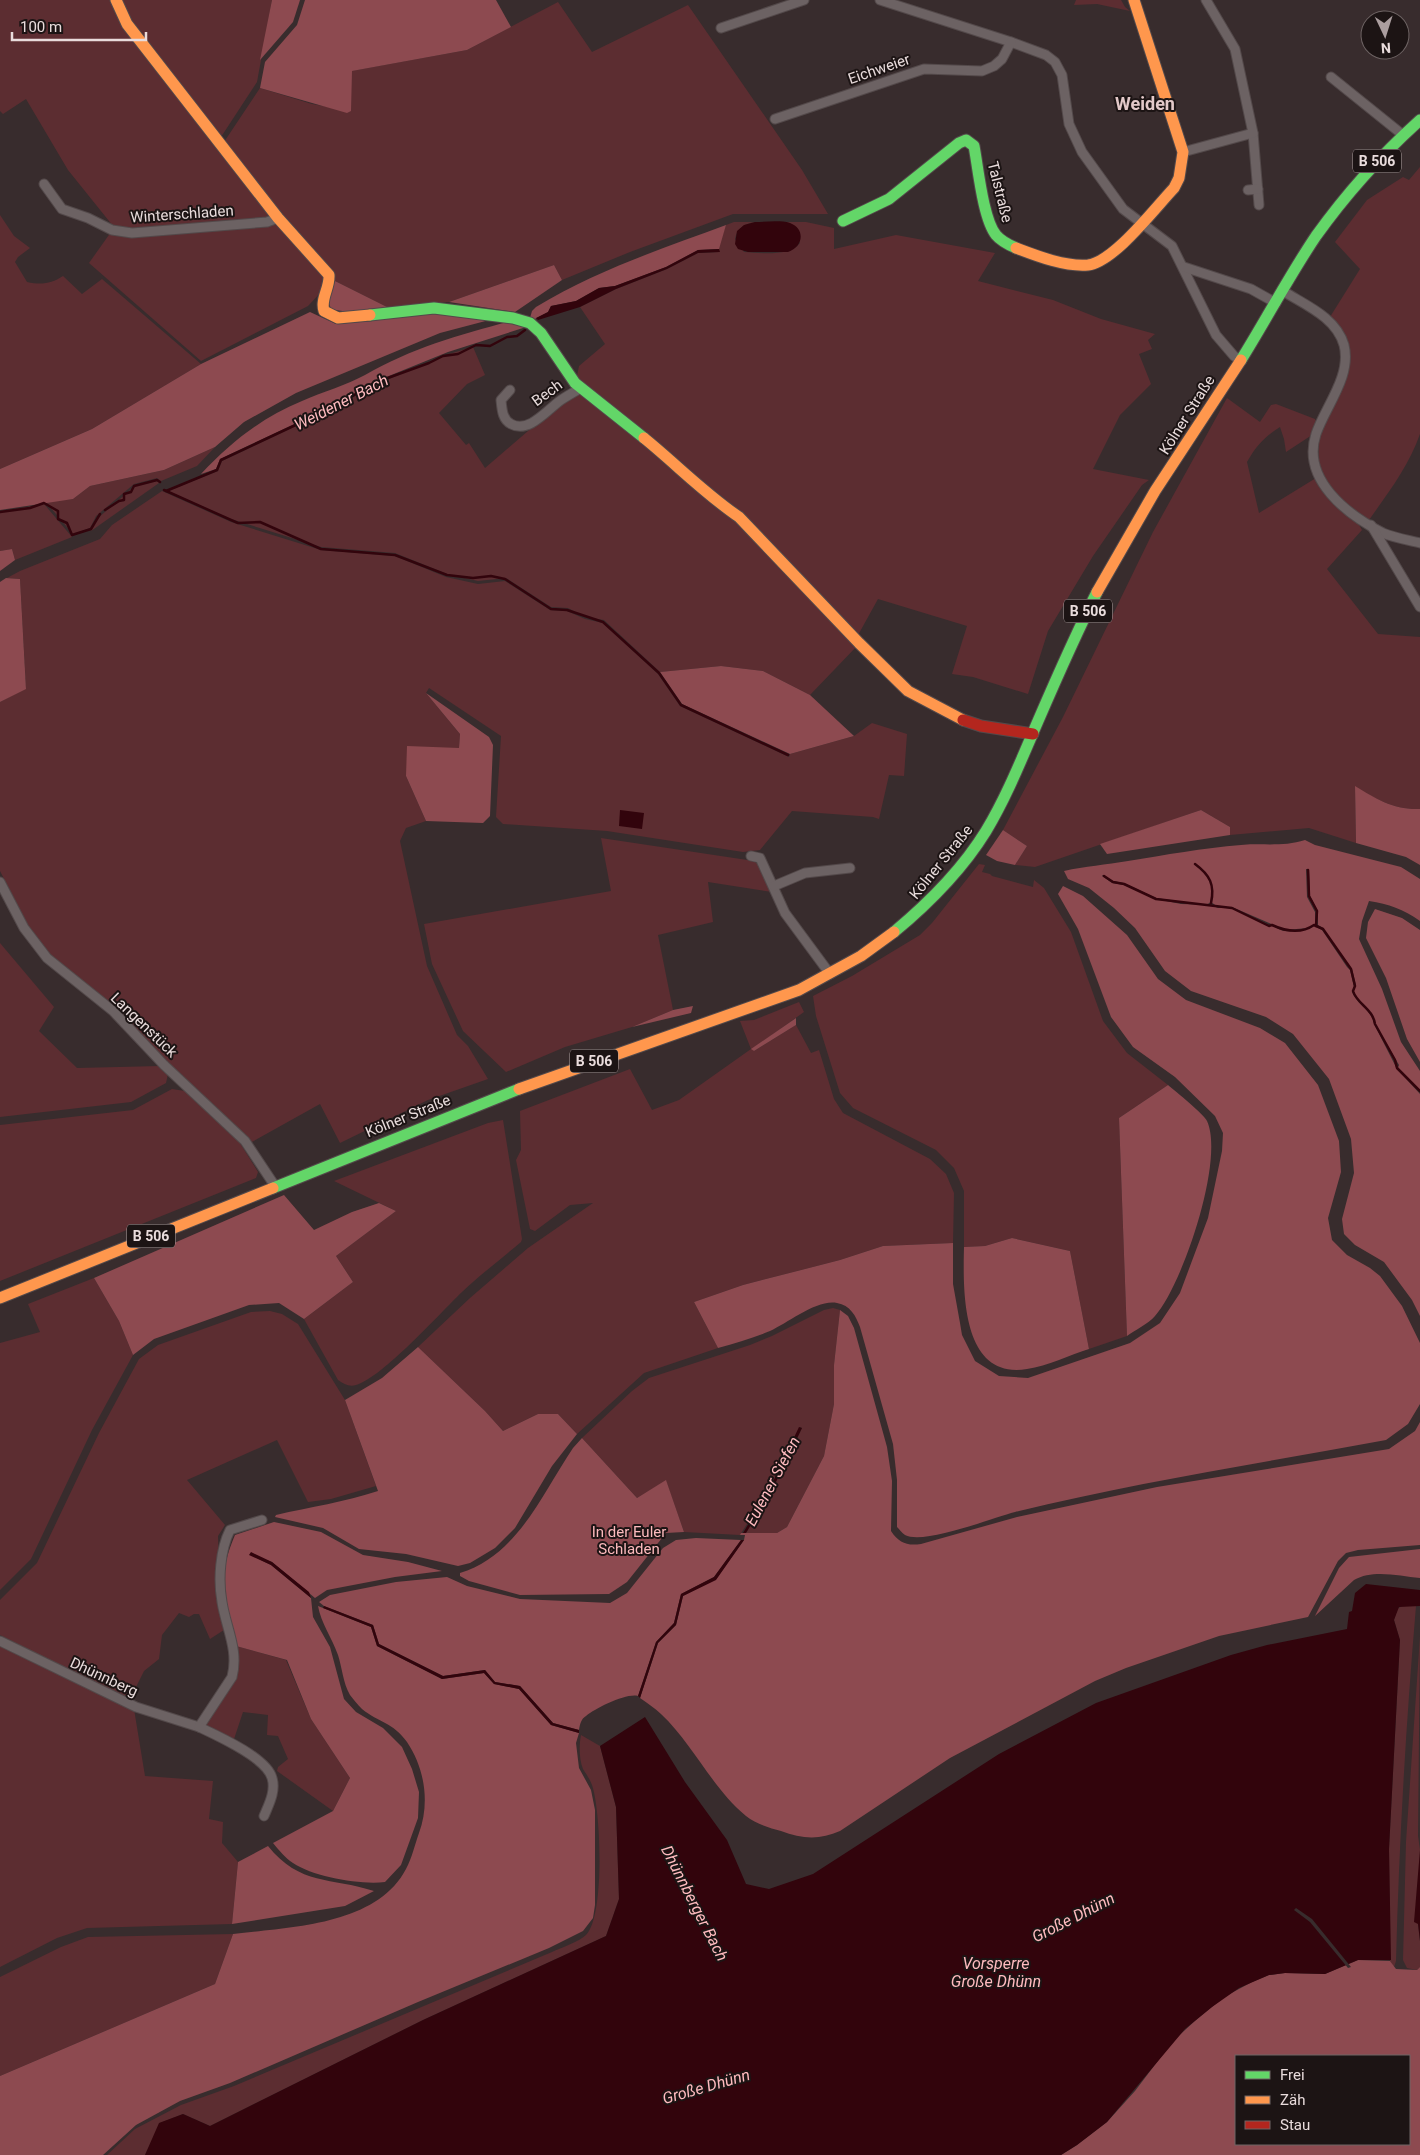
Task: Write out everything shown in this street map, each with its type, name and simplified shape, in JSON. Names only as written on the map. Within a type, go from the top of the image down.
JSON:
[{"type":"main road","points":[[116,0],[127,24],[278,218]]},
{"type":"main road","points":[[1134,0],[1183,152],[1182,169],[1174,188],[1142,223]]},
{"type":"main road","name":"Kölner Straße","points":[[0,1298],[508,1093],[799,990],[871,949],[912,919],[950,880],[973,850],[1003,802],[1068,653],[1101,586],[1135,526],[1316,237],[1350,192],[1403,135],[1420,120]]},
{"type":"main road","name":"Talstraße","points":[[843,222],[889,199],[959,143],[966,140],[974,146],[990,223],[996,235],[1010,246],[1070,264],[1087,265],[1102,261],[1113,253],[1142,223]]},
{"type":"main road","name":"Bech","points":[[278,218],[299,243],[327,271],[330,285],[322,304],[324,311],[333,316],[354,317],[434,308],[522,320],[530,323],[541,333],[566,372],[581,388]]},
{"type":"main road","points":[[581,388],[673,461],[717,502],[739,517],[855,639],[908,691],[953,716],[981,726],[1033,734]]},
{"type":"street","points":[[721,28],[804,0]]},
{"type":"street","points":[[880,0],[1011,42],[1046,55],[1055,62],[1062,75],[1068,124],[1076,141],[1100,179],[1123,209],[1172,246],[1216,335],[1234,356],[1240,360]]},
{"type":"street","points":[[1206,0],[1235,49],[1253,133],[1259,205]]},
{"type":"street","name":"Eichweier","points":[[775,119],[924,68],[982,71],[994,66],[1002,59],[1011,42]]},
{"type":"street","points":[[1331,76],[1403,135]]},
{"type":"street","points":[[1183,152],[1253,133]]},
{"type":"street","name":"Winterschladen","points":[[44,184],[62,209],[88,218],[112,230],[132,233],[267,222],[278,218]]},
{"type":"street","points":[[1248,190],[1258,190]]},
{"type":"street","points":[[1184,267],[1242,286],[1276,302]]},
{"type":"street","points":[[1282,291],[1328,319],[1335,327],[1344,344],[1345,355],[1342,376],[1315,437],[1314,460],[1321,482],[1338,503],[1371,524],[1394,537],[1420,542]]},
{"type":"street","name":"Bech","points":[[510,390],[501,400],[502,412],[508,421],[520,426],[532,423],[562,399],[581,388]]},
{"type":"street","points":[[1371,524],[1420,608]]},
{"type":"street","points":[[751,856],[760,858],[785,912],[830,974]]},
{"type":"street","points":[[774,886],[805,874],[850,868]]},
{"type":"street","name":"Langenstück","points":[[0,882],[24,928],[47,958],[113,1012],[164,1065],[245,1141],[275,1186]]},
{"type":"street","points":[[199,1727],[232,1677],[234,1668],[234,1648],[222,1602],[221,1582],[225,1541],[230,1530],[262,1520]]},
{"type":"street","name":"Dhünnberg","points":[[0,1641],[136,1707],[199,1727],[235,1745],[267,1768],[273,1779],[272,1797],[264,1816]]},
{"type":"shaded area","points":[[0,0],[113,0],[269,216],[263,220],[136,230],[113,226],[68,170],[26,99],[3,114],[0,111]]},
{"type":"shaded area","points":[[121,0],[272,0],[257,82],[221,137],[131,21]]},
{"type":"shaded area","points":[[1076,0],[1121,0],[1130,11],[1097,4],[1074,5]]},
{"type":"shaded area","points":[[558,2],[592,52],[688,5],[802,170],[828,214],[733,214],[630,252],[562,280],[554,265],[449,302],[387,307],[335,281],[334,273],[300,241],[224,142],[260,88],[312,104],[351,111],[351,71],[467,50]]},
{"type":"shaded area","points":[[1420,167],[1420,434],[1404,468],[1369,520],[1340,500],[1319,470],[1318,438],[1348,366],[1330,317],[1360,269],[1335,242],[1367,200],[1403,177],[1409,180]]},
{"type":"shaded area","points":[[0,215],[14,236],[30,248],[18,257],[15,262],[27,282],[46,283],[63,276],[82,294],[102,279],[201,364],[92,429],[0,469]]},
{"type":"shaded area","points":[[734,222],[755,222],[742,227],[737,232],[735,239],[744,252],[774,253],[789,250],[800,243],[790,223],[783,222],[806,222],[834,228],[834,249],[896,235],[995,253],[978,281],[1053,300],[1101,319],[1155,334],[1148,340],[1152,349],[1139,354],[1151,384],[1120,415],[1093,469],[1149,480],[1142,485],[1093,556],[1048,631],[1028,694],[973,677],[952,674],[967,626],[878,599],[857,637],[775,551],[576,381],[579,366],[605,344],[580,307],[616,289],[667,269],[698,253],[719,252],[719,245],[726,225]]},
{"type":"shaded area","points":[[278,225],[326,278],[323,290],[308,306],[201,361],[89,263],[111,232]]},
{"type":"shaded area","points":[[473,347],[485,375],[467,384],[439,413],[466,445],[469,443],[485,468],[557,406],[580,393],[738,519],[858,645],[810,695],[763,671],[721,666],[660,672],[604,620],[585,617],[568,608],[551,607],[506,578],[478,581],[447,574],[395,553],[321,547],[231,519],[168,491],[218,471],[222,461],[336,407],[375,385],[449,354]]},
{"type":"shaded area","points":[[1227,398],[1260,422],[1271,405],[1276,404],[1315,419],[1317,423],[1312,435],[1286,452],[1280,427],[1269,434],[1250,456],[1247,462],[1259,513],[1316,478],[1331,501],[1359,525],[1362,530],[1327,569],[1378,634],[1420,637],[1420,809],[1394,806],[1355,787],[1356,843],[1309,828],[1230,835],[1230,827],[1201,810],[1035,867],[1015,865],[1027,846],[1003,830],[1063,717],[1153,532]]},
{"type":"shaded area","points":[[215,447],[197,466],[161,481],[157,478],[134,484],[96,516],[90,528],[73,534],[45,501],[73,499],[90,486],[164,470]]},
{"type":"shaded area","points":[[157,481],[159,483],[91,531],[98,518],[135,486]]},
{"type":"shaded area","points":[[162,491],[231,522],[321,550],[395,556],[446,577],[478,584],[505,581],[550,610],[567,611],[585,619],[603,623],[658,674],[680,706],[789,757],[790,754],[854,736],[872,723],[907,734],[904,776],[889,775],[879,819],[792,811],[760,850],[743,852],[607,831],[503,824],[496,817],[501,736],[429,688],[426,693],[460,734],[459,748],[406,776],[426,821],[406,828],[400,841],[427,966],[457,1035],[468,1046],[488,1079],[428,1100],[340,1143],[320,1104],[250,1143],[50,955],[28,925],[0,871],[0,702],[26,688],[20,579],[7,578],[100,539],[112,525]]},
{"type":"shaded area","points":[[44,504],[72,537],[15,560],[12,549],[0,551],[0,512]]},
{"type":"shaded area","points":[[601,838],[754,861],[762,868],[772,892],[708,882],[713,922],[658,935],[673,1010],[632,1027],[565,1047],[506,1072],[463,1031],[432,964],[424,924],[611,891]]},
{"type":"shaded area","points":[[979,864],[985,865],[982,872],[992,876],[1033,887],[1034,880],[1044,888],[1071,932],[1103,1021],[1127,1053],[1168,1085],[1119,1118],[1127,1336],[1089,1349],[1070,1251],[1012,1238],[985,1246],[964,1247],[964,1191],[954,1168],[936,1150],[853,1108],[840,1093],[816,1016],[813,996],[852,976],[920,935],[932,923]]},
{"type":"shaded area","points":[[0,943],[54,1007],[39,1031],[77,1068],[160,1066],[168,1074],[166,1083],[131,1102],[0,1117]]},
{"type":"shaded area","points":[[799,1002],[804,1012],[752,1049],[754,1051],[796,1025],[811,1053],[819,1050],[834,1099],[843,1113],[930,1159],[946,1174],[954,1193],[953,1243],[883,1246],[840,1260],[743,1285],[694,1302],[718,1348],[644,1373],[577,1434],[558,1414],[538,1414],[503,1431],[485,1411],[418,1347],[470,1298],[528,1248],[593,1203],[570,1205],[535,1231],[530,1229],[516,1160],[521,1150],[520,1111],[630,1069],[652,1110],[679,1100],[751,1049],[740,1021],[754,1020]]},
{"type":"shaded area","points":[[172,1089],[185,1091],[240,1143],[258,1172],[256,1178],[0,1281],[0,1125],[133,1110]]},
{"type":"shaded area","points":[[503,1120],[521,1242],[469,1285],[395,1358],[367,1380],[353,1386],[344,1384],[338,1380],[304,1319],[353,1282],[336,1256],[396,1211],[334,1181],[488,1123]]},
{"type":"shaded area","points":[[94,1278],[119,1321],[133,1355],[92,1430],[31,1559],[0,1590],[0,1343],[40,1332],[28,1304]]},
{"type":"shaded area","points":[[833,1308],[840,1310],[834,1365],[834,1404],[824,1456],[787,1527],[777,1533],[746,1533],[773,1488],[802,1428],[800,1427],[771,1486],[740,1535],[684,1532],[666,1481],[637,1498],[582,1438],[632,1391],[649,1378],[750,1345],[824,1310]]},
{"type":"shaded area","points":[[270,1311],[282,1314],[298,1324],[345,1400],[376,1486],[331,1499],[308,1502],[277,1440],[187,1480],[225,1525],[218,1536],[219,1566],[227,1628],[210,1639],[199,1614],[189,1617],[179,1613],[162,1635],[159,1659],[144,1671],[132,1695],[126,1699],[0,1635],[0,1600],[37,1563],[99,1433],[139,1359],[158,1345],[251,1312]]},
{"type":"shaded area","points":[[1404,1605],[1416,1606],[1406,1739],[1396,1961],[1394,1967],[1390,1961],[1389,1849],[1400,1640],[1394,1620],[1397,1609]]},
{"type":"shaded area","points":[[1420,1636],[1418,1924],[1420,1967],[1417,1970],[1407,1968],[1403,1960],[1406,1842]]},
{"type":"shaded area","points":[[0,1645],[134,1709],[145,1776],[213,1781],[209,1819],[223,1822],[222,1843],[238,1862],[232,1924],[87,1928],[57,1938],[0,1967]]},
{"type":"shaded area","points":[[236,1646],[286,1660],[311,1719],[350,1778],[333,1811],[277,1771],[278,1767],[288,1759],[278,1736],[267,1735],[268,1715],[243,1712],[233,1742],[205,1725],[231,1685]]},
{"type":"shaded area","points":[[581,1735],[600,1746],[616,1807],[619,1899],[606,1936],[423,2020],[210,2126],[183,2114],[160,2123],[145,2155],[107,2155],[135,2129],[181,2105],[234,2086],[579,1940],[586,1935],[592,1924],[596,1907],[600,1863],[598,1817],[591,1783],[581,1761]]},
{"type":"shaded area","points":[[233,1934],[215,1984],[0,2076],[0,1977],[61,1947],[88,1937]]},
{"type":"green space","points":[[272,0],[300,0],[293,22],[260,60]]},
{"type":"green space","points":[[305,0],[496,0],[511,27],[467,50],[352,71],[351,111],[347,113],[260,88],[265,62],[297,25]]},
{"type":"green space","points":[[726,225],[719,249],[698,250],[666,267],[615,286],[599,288],[576,301],[551,306],[548,312],[533,320],[530,318],[532,311],[536,307],[581,282],[653,252]]},
{"type":"green space","points":[[554,265],[562,280],[515,312],[449,302]]},
{"type":"green space","points":[[335,281],[387,307],[352,311],[331,309],[328,300]]},
{"type":"green space","points":[[310,312],[336,324],[372,321],[422,313],[447,313],[497,318],[440,333],[296,393],[244,422],[215,447],[164,470],[90,486],[73,499],[0,510],[0,469],[92,429],[201,364]]},
{"type":"green space","points":[[515,320],[527,324],[523,328],[448,352],[374,382],[335,405],[220,459],[216,469],[201,474],[235,441],[260,423],[287,408],[358,379],[383,365],[419,349]]},
{"type":"green space","points":[[12,549],[15,560],[0,571],[0,551]]},
{"type":"green space","points":[[6,578],[20,579],[26,689],[0,702],[0,582]]},
{"type":"green space","points":[[721,666],[763,671],[810,695],[854,736],[790,754],[682,704],[660,672]]},
{"type":"green space","points":[[426,693],[489,737],[493,745],[490,816],[483,823],[426,821],[406,776],[407,746],[459,748],[460,734]]},
{"type":"green space","points":[[1355,786],[1394,806],[1420,809],[1420,865],[1406,857],[1356,843]]},
{"type":"green space","points":[[1201,810],[1230,827],[1230,835],[1107,854],[1100,844]]},
{"type":"green space","points":[[1003,830],[1027,846],[1015,865],[997,861],[986,855]]},
{"type":"green space","points":[[1305,840],[1315,845],[1401,867],[1420,879],[1420,921],[1396,908],[1369,901],[1362,921],[1359,939],[1382,989],[1401,1042],[1420,1071],[1420,1090],[1398,1068],[1399,1065],[1375,1024],[1372,1014],[1355,996],[1353,991],[1356,985],[1352,969],[1348,966],[1323,928],[1318,925],[1318,911],[1310,896],[1309,869],[1306,869],[1307,897],[1315,912],[1315,924],[1308,928],[1285,930],[1232,907],[1218,907],[1211,902],[1206,905],[1218,908],[1232,908],[1268,926],[1284,931],[1299,931],[1307,929],[1314,926],[1322,930],[1350,970],[1354,987],[1352,992],[1354,997],[1373,1019],[1374,1024],[1397,1069],[1420,1094],[1420,1316],[1412,1300],[1384,1262],[1355,1245],[1344,1234],[1342,1219],[1354,1173],[1351,1139],[1329,1079],[1293,1034],[1266,1017],[1191,991],[1165,971],[1135,928],[1114,908],[1089,888],[1068,879],[1064,871],[1213,848],[1249,844],[1282,844]],"holes":[[[1102,876],[1124,883],[1156,898],[1204,905],[1181,904],[1156,899],[1124,885],[1112,883]]]},
{"type":"green space","points":[[1063,886],[1083,896],[1127,935],[1158,979],[1186,1000],[1260,1028],[1285,1043],[1318,1085],[1339,1141],[1341,1172],[1328,1218],[1332,1240],[1347,1255],[1380,1276],[1402,1306],[1420,1343],[1420,1404],[1408,1424],[1386,1440],[1107,1491],[1015,1512],[942,1534],[914,1537],[905,1535],[897,1527],[897,1480],[893,1444],[860,1327],[852,1312],[842,1304],[829,1303],[821,1305],[803,1312],[770,1331],[718,1348],[694,1302],[743,1285],[840,1260],[883,1246],[953,1243],[953,1284],[962,1335],[975,1361],[999,1376],[1028,1378],[1130,1343],[1160,1323],[1180,1293],[1208,1218],[1222,1151],[1223,1133],[1215,1116],[1175,1077],[1133,1047],[1111,1017],[1078,929],[1058,894]]},
{"type":"green space","points":[[1375,909],[1402,918],[1420,930],[1420,1062],[1407,1039],[1386,978],[1366,938],[1368,922]]},
{"type":"green space","points":[[693,1006],[691,1013],[632,1027],[673,1010]]},
{"type":"green space","points":[[796,1018],[796,1025],[754,1051],[751,1049]]},
{"type":"green space","points":[[1168,1085],[1207,1121],[1211,1139],[1206,1192],[1188,1251],[1166,1301],[1155,1316],[1127,1336],[1119,1118]]},
{"type":"green space","points":[[284,1195],[314,1230],[352,1212],[379,1203],[396,1211],[336,1256],[353,1282],[304,1319],[279,1303],[249,1305],[154,1339],[133,1355],[119,1321],[94,1278]]},
{"type":"green space","points":[[1012,1238],[1070,1251],[1089,1349],[1035,1368],[1005,1369],[989,1361],[978,1347],[970,1328],[966,1307],[964,1247],[985,1246]]},
{"type":"green space","points":[[840,1310],[848,1316],[854,1328],[887,1447],[892,1481],[891,1531],[904,1543],[921,1544],[1017,1517],[1157,1487],[1389,1449],[1415,1431],[1420,1422],[1420,1545],[1358,1550],[1346,1553],[1338,1561],[1308,1617],[1219,1636],[1126,1668],[1095,1681],[950,1758],[833,1834],[804,1837],[763,1825],[750,1819],[734,1805],[672,1726],[659,1712],[640,1698],[658,1643],[676,1625],[683,1596],[716,1579],[744,1540],[745,1535],[740,1535],[741,1533],[777,1533],[787,1527],[824,1456],[834,1404],[834,1365]]},
{"type":"green space","points":[[418,1347],[485,1411],[503,1431],[538,1414],[558,1414],[577,1434],[552,1466],[515,1528],[495,1548],[470,1563],[458,1566],[406,1554],[359,1549],[323,1528],[275,1517],[276,1515],[378,1491],[345,1400],[382,1378]]},
{"type":"green space","name":"In der Euler Schladen","points":[[582,1438],[637,1498],[666,1480],[684,1532],[666,1533],[627,1582],[609,1594],[520,1595],[469,1581],[460,1576],[460,1573],[480,1564],[498,1552],[513,1538],[527,1521],[573,1448]]},
{"type":"green space","points":[[274,1522],[321,1532],[363,1555],[408,1562],[442,1571],[395,1577],[327,1590],[315,1598],[272,1562],[249,1554],[271,1565],[311,1598],[313,1617],[330,1647],[344,1699],[356,1712],[383,1728],[402,1747],[412,1769],[419,1792],[418,1818],[401,1865],[385,1882],[350,1881],[313,1872],[290,1861],[273,1843],[333,1811],[350,1778],[311,1719],[287,1660],[236,1646],[225,1603],[224,1590],[225,1565],[229,1551],[235,1535]]},
{"type":"green space","points":[[696,1538],[741,1540],[714,1577],[681,1594],[674,1623],[656,1642],[638,1696],[619,1699],[597,1709],[583,1719],[579,1730],[553,1723],[520,1686],[495,1682],[485,1670],[443,1676],[379,1644],[373,1625],[324,1606],[319,1602],[330,1595],[396,1582],[447,1577],[467,1586],[520,1599],[610,1603],[627,1593],[663,1548],[676,1540]]},
{"type":"green space","points":[[1420,1549],[1420,1578],[1386,1574],[1361,1577],[1354,1580],[1315,1616],[1339,1568],[1349,1557]]},
{"type":"green space","points":[[318,1606],[371,1627],[377,1646],[442,1679],[484,1673],[494,1684],[519,1689],[551,1725],[579,1733],[576,1743],[579,1768],[591,1790],[595,1810],[595,1905],[593,1918],[583,1931],[549,1948],[230,2083],[180,2101],[136,2125],[103,2155],[0,2155],[0,2076],[215,1984],[233,1934],[304,1925],[353,1913],[374,1902],[392,1888],[406,1869],[412,1856],[424,1810],[424,1786],[418,1763],[402,1735],[391,1726],[362,1709],[350,1695],[338,1655]]},
{"type":"green space","points":[[268,1846],[280,1859],[304,1874],[374,1891],[345,1906],[232,1924],[238,1862]]},
{"type":"green space","points":[[1358,1960],[1390,1961],[1396,1969],[1417,1970],[1420,1967],[1420,2155],[1061,2155],[1107,2122],[1135,2091],[1173,2041],[1224,1997],[1269,1975],[1285,1973],[1325,1974]]},
{"type":"water","points":[[777,221],[790,223],[799,229],[801,238],[797,246],[788,252],[748,252],[738,249],[735,244],[737,231],[744,225],[755,222]]},
{"type":"water","points":[[719,249],[720,252],[698,253],[667,269],[616,289],[580,307],[538,320],[536,318],[548,312],[551,306],[576,301],[599,288],[615,286],[666,267],[698,250]]},
{"type":"water","points":[[620,810],[644,813],[642,829],[619,826]]},
{"type":"water","points":[[799,1427],[802,1428],[773,1488],[746,1533],[743,1533],[771,1486]]},
{"type":"water","points":[[741,1540],[744,1540],[716,1580],[683,1596],[676,1625],[658,1643],[640,1698],[638,1696],[656,1642],[674,1623],[681,1594],[714,1577]]},
{"type":"water","points":[[251,1552],[272,1562],[309,1592],[311,1598],[271,1565],[249,1555]]},
{"type":"water","name":"Vorsperre Große Dhünn","points":[[1366,1584],[1420,1590],[1420,1606],[1399,1607],[1394,1620],[1400,1640],[1389,1849],[1391,1960],[1358,1960],[1325,1974],[1285,1973],[1269,1975],[1239,1988],[1185,2029],[1107,2122],[1061,2155],[145,2155],[159,2123],[183,2114],[210,2126],[423,2020],[606,1936],[619,1899],[616,1807],[600,1746],[645,1717],[685,1782],[727,1840],[746,1884],[769,1889],[813,1874],[999,1754],[1096,1703],[1231,1655],[1267,1645],[1347,1629],[1349,1612],[1352,1611],[1355,1593]]},
{"type":"water","points":[[324,1606],[373,1625],[379,1644],[443,1676],[485,1670],[495,1682],[520,1686],[553,1723],[579,1730],[579,1733],[551,1725],[519,1689],[494,1684],[484,1673],[442,1679],[377,1646],[371,1627],[323,1608]]},
{"type":"water","points":[[1420,1850],[1420,1941],[1418,1924],[1414,1922]]},
{"type":"pier","points":[[1296,1908],[1312,1919],[1351,1967],[1348,1968],[1310,1922],[1294,1910]]},
{"type":"waterway","name":"Weidener Bach","points":[[166,491],[217,470],[221,460],[336,406],[374,383],[443,356],[458,354],[476,345],[490,346],[507,337],[517,336],[525,330]]},
{"type":"waterway","name":"Weidener Bach","points":[[105,510],[124,500],[124,494],[131,492],[134,486],[157,480],[160,482]]},
{"type":"waterway","points":[[164,490],[238,523],[260,522],[321,549],[395,555],[447,575],[473,578],[491,576],[505,579],[551,609],[567,610],[603,622],[659,673],[681,705],[788,755]]},
{"type":"waterway","name":"Weidener Bach","points":[[0,512],[30,508],[44,503],[58,511],[58,519],[67,523],[72,535],[91,529],[100,514]]},
{"type":"waterway","points":[[1195,864],[1208,876],[1212,886],[1211,903]]},
{"type":"waterway","points":[[1308,870],[1309,896],[1317,911],[1316,926]]},
{"type":"waterway","points":[[1104,876],[1113,882],[1124,884],[1156,899],[1232,908],[1269,926],[1272,925],[1282,929],[1298,931],[1314,925],[1323,929],[1351,969],[1355,996],[1374,1019],[1395,1060],[1397,1068],[1420,1091]]},
{"type":"traffic: fast","points":[[1241,360],[1296,267],[1327,220],[1365,175],[1420,120]]},
{"type":"traffic: fast","points":[[843,221],[889,199],[959,143],[966,140],[974,146],[984,205],[991,227],[1000,239],[1016,248]]},
{"type":"traffic: fast","points":[[370,315],[434,308],[513,318],[530,323],[541,333],[575,383],[644,438]]},
{"type":"traffic: fast","points":[[894,932],[920,909],[956,872],[977,845],[994,818],[1097,592]]},
{"type":"traffic: fast","points":[[273,1188],[519,1089]]},
{"type":"traffic: slow","points":[[116,0],[127,24],[278,218],[329,275],[323,302],[324,311],[338,318],[370,315]]},
{"type":"traffic: slow","points":[[1016,248],[1051,260],[1070,264],[1088,265],[1098,262],[1110,255],[1134,233],[1174,188],[1179,178],[1183,152],[1134,0]]},
{"type":"traffic: slow","points":[[1097,592],[1155,491],[1241,360]]},
{"type":"traffic: slow","points":[[644,438],[702,489],[739,517],[859,643],[908,691],[963,720]]},
{"type":"traffic: slow","points":[[519,1089],[799,990],[861,956],[894,932]]},
{"type":"traffic: slow","points":[[0,1298],[273,1188]]},
{"type":"traffic: jam","points":[[963,720],[981,726],[1033,734]]},
{"type":"district","name":"Weiden","points":[[1145,104]]},
{"type":"water label","name":"Eulener Siefen","points":[[772,1481]]},
{"type":"water label","name":"Dhünnberger Bach","points":[[695,1903]]},
{"type":"water label","name":"Große Dhünn","points":[[1073,1917]]},
{"type":"water label","name":"Große Dhünn","points":[[706,2086]]}]
